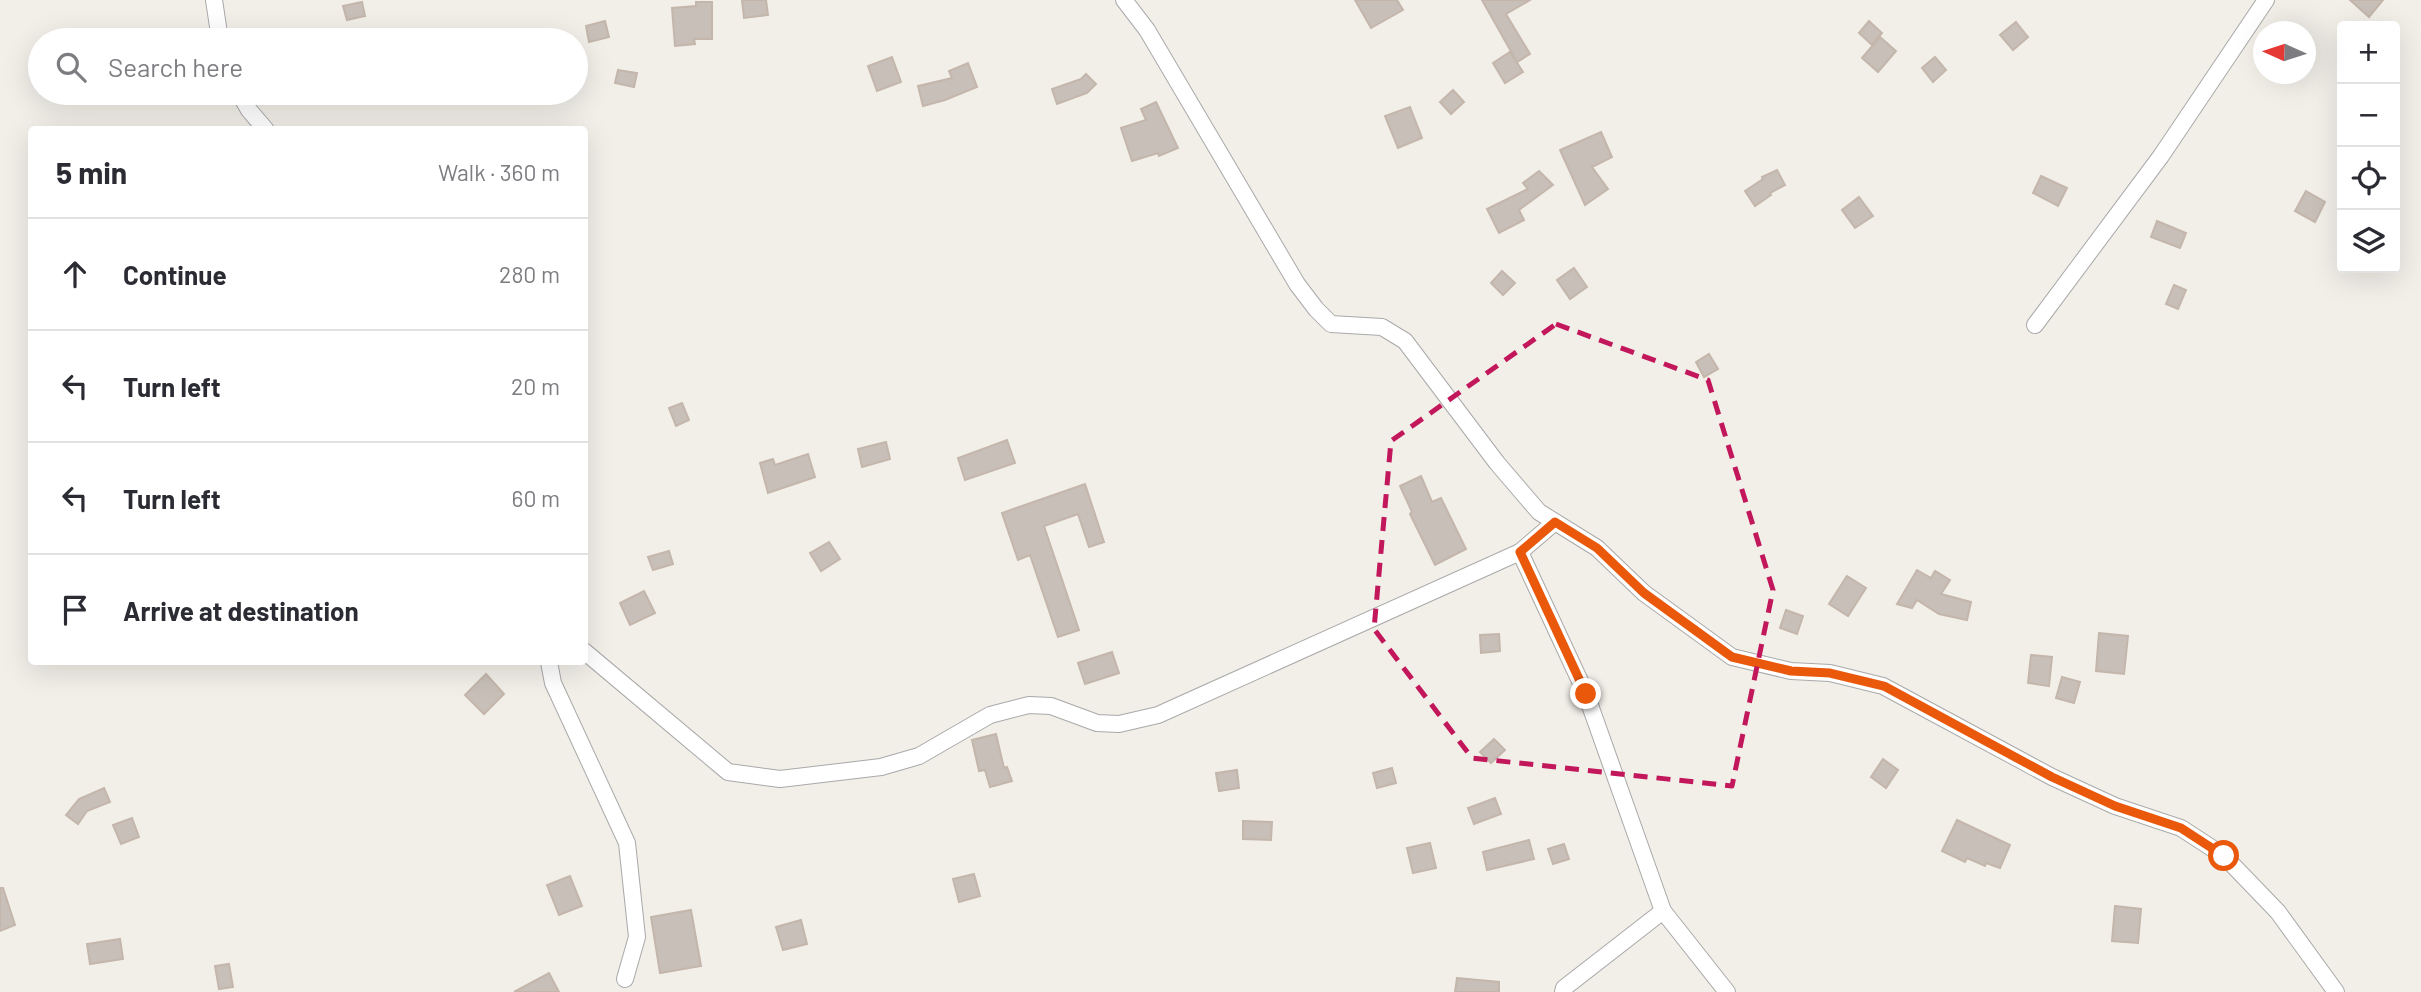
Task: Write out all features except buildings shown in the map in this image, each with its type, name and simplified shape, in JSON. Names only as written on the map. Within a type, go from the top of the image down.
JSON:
[{"type":"street","points":[[215,0],[218,28]]},
{"type":"street","points":[[1124,0],[1147,30],[1297,284],[1316,309],[1331,324],[1382,327],[1405,341],[1497,463],[1539,512],[1597,548],[1644,593],[1732,657],[1791,671],[1830,673],[1884,686],[2052,777],[2115,806],[2181,828],[2224,856],[2278,912],[2336,992]]},
{"type":"street","points":[[2035,325],[2161,156],[2266,0]]},
{"type":"street","points":[[246,105],[263,126]]},
{"type":"street","points":[[588,654],[729,772],[780,779],[881,767],[919,756],[990,715],[1028,705],[1051,706],[1097,723],[1119,724],[1158,715],[1520,552],[1555,522]]},
{"type":"street","points":[[1520,552],[1586,694],[1663,911],[1727,992]]},
{"type":"street","points":[[550,665],[553,683],[628,843],[637,937],[625,979]]},
{"type":"street","points":[[1563,992],[1564,988],[1663,911]]},
{"type":"highlighted area","points":[[1556,324],[1708,380],[1773,590],[1732,786],[1472,758],[1374,629],[1391,441]]},
{"type":"route","points":[[1586,694],[1520,552],[1555,522],[1597,548],[1644,593],[1732,657],[1791,671],[1830,673],[1884,686],[2052,777],[2115,806],[2181,828],[2224,856]]}]
